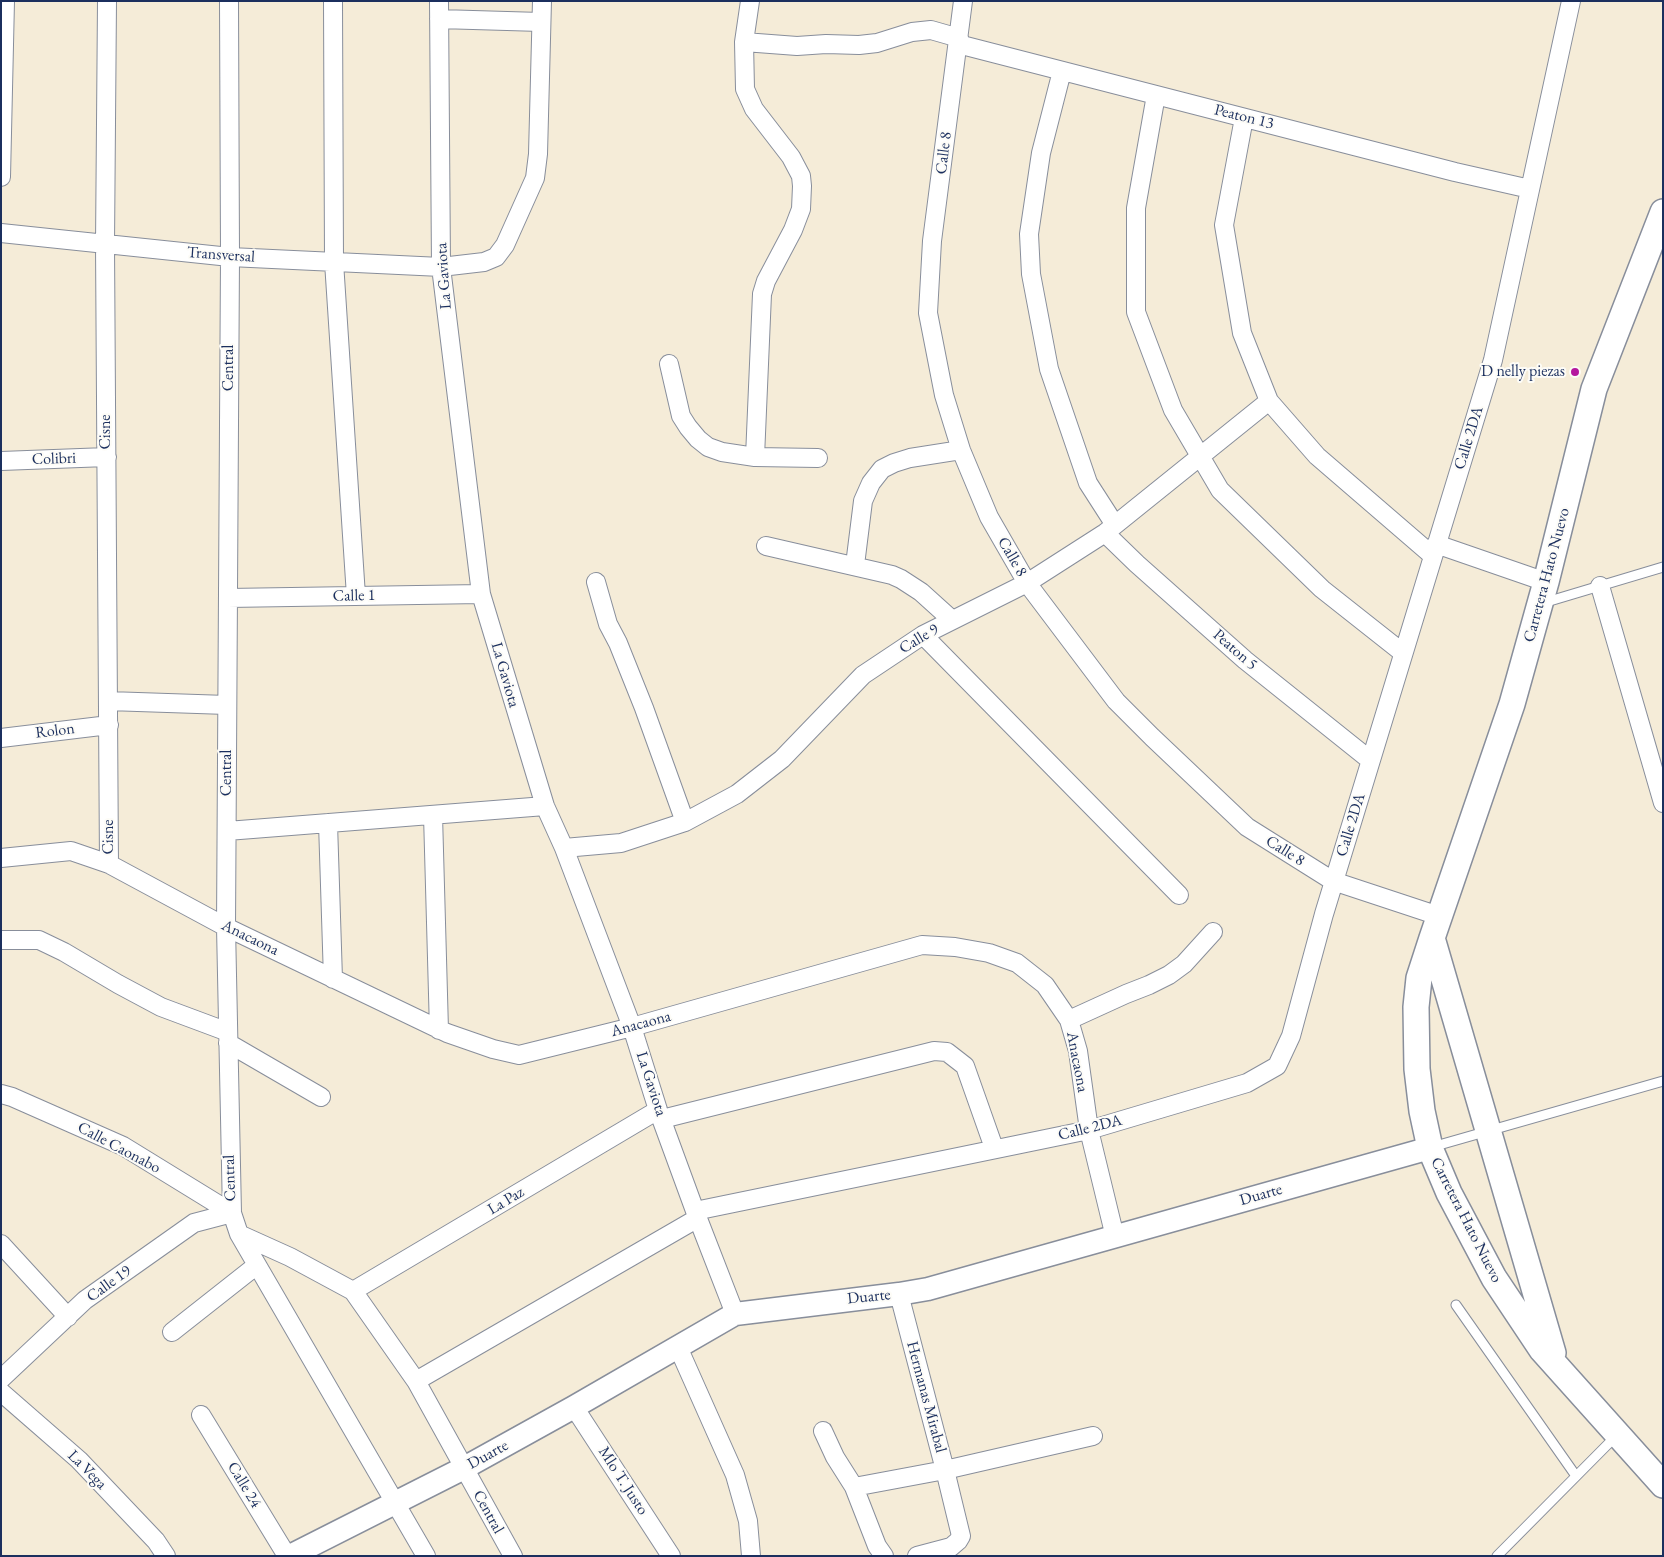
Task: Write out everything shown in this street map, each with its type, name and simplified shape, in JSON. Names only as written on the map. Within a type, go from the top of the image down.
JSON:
[{"type":"main road","name":"Carretera Hato Nuevo","points":[[1663,212],[1594,389],[1543,593],[1512,704],[1435,927],[1419,978],[1416,1007],[1417,1069],[1422,1111],[1430,1148],[1449,1193],[1494,1278],[1542,1350],[1663,1485]]},
{"type":"main road","name":"Carretera Hato Nuevo","points":[[1435,927],[1489,1130],[1557,1368]]},
{"type":"street","points":[[1,177],[5,1]]},
{"type":"street","name":"Cisne","points":[[107,1],[105,245],[109,864]]},
{"type":"street","name":"Central","points":[[229,1],[230,257],[226,927],[232,1213],[239,1234],[426,1556]]},
{"type":"street","points":[[333,1],[334,262],[356,596]]},
{"type":"street","points":[[439,10],[541,22],[542,1]]},
{"type":"street","points":[[750,1],[744,42],[745,89],[754,110],[791,157],[801,176],[802,186],[801,209],[793,230],[766,281],[762,294],[755,458]]},
{"type":"street","name":"Calle 8","points":[[963,1],[932,241],[928,313],[944,395],[961,450],[989,517],[1027,583],[1116,701],[1152,738],[1247,827],[1334,881],[1435,927]]},
{"type":"street","name":"Calle 2DA","points":[[416,1381],[696,1215],[994,1148],[1089,1130],[1247,1083],[1277,1066],[1291,1036],[1334,881],[1492,360],[1570,1]]},
{"type":"street","name":"La Gaviota","points":[[439,10],[441,267],[481,594],[545,806],[564,848],[632,1027],[660,1114],[696,1215],[735,1314]]},
{"type":"street","name":"Transversal","points":[[1,233],[230,257],[441,267],[484,262],[496,257],[505,245],[536,178],[541,22]]},
{"type":"street","name":"Peaton 13","points":[[744,42],[797,46],[877,44],[912,32],[931,30],[959,41],[1062,71],[1530,189]]},
{"type":"street","name":"Peaton 5","points":[[1062,71],[1040,162],[1029,234],[1031,274],[1049,369],[1088,483],[1110,529],[1137,564],[1245,660],[1370,760]]},
{"type":"street","points":[[1156,95],[1136,208],[1136,312],[1173,410],[1220,490],[1322,589],[1403,652]]},
{"type":"street","points":[[1244,118],[1224,225],[1242,333],[1269,401],[1317,456],[1434,550],[1543,593]]},
{"type":"street","points":[[669,364],[681,416],[698,439],[708,447],[722,452],[755,458],[818,458]]},
{"type":"street","name":"Calle 9","points":[[564,848],[621,843],[685,822],[737,794],[782,759],[863,675],[923,634],[1027,583],[1110,529],[1269,401]]},
{"type":"street","points":[[854,565],[863,502],[871,483],[882,469],[910,458],[961,450]]},
{"type":"street","name":"Colibri","points":[[1,461],[107,457]]},
{"type":"street","points":[[766,546],[854,565],[901,579],[921,592],[952,620]]},
{"type":"street","points":[[596,582],[608,624],[618,643],[644,708],[685,822]]},
{"type":"street","points":[[1600,586],[1663,803]]},
{"type":"street","name":"Calle 1","points":[[228,598],[481,594]]},
{"type":"street","points":[[923,634],[1179,895]]},
{"type":"street","points":[[108,702],[227,705]]},
{"type":"street","name":"Rolon","points":[[1,738],[109,725]]},
{"type":"street","points":[[227,831],[545,806]]},
{"type":"street","points":[[432,815],[439,1030]]},
{"type":"street","points":[[328,823],[333,979]]},
{"type":"street","name":"Anacaona","points":[[1,858],[71,851],[109,864],[226,927],[439,1030],[492,1049],[518,1055],[632,1027],[922,945],[955,947],[989,953],[1017,963],[1045,986],[1069,1020],[1078,1051],[1089,1130],[1115,1237]]},
{"type":"street","points":[[1069,1020],[1126,994],[1149,986],[1169,974],[1184,964],[1213,932]]},
{"type":"street","points":[[1,940],[39,940],[64,952],[161,1007],[228,1037],[321,1096]]},
{"type":"street","name":"La Paz","points":[[353,1291],[660,1114],[934,1051],[948,1052],[964,1066],[994,1148]]},
{"type":"street","name":"Calle Caonabo","points":[[1,1094],[27,1103],[123,1146],[232,1213]]},
{"type":"street","name":"Duarte","points":[[289,1556],[464,1468],[735,1314],[928,1289],[1430,1148]]},
{"type":"street","name":"Calle 19","points":[[1,1379],[86,1300],[194,1223],[232,1213]]},
{"type":"street","points":[[239,1234],[290,1257],[353,1291]]},
{"type":"street","points":[[1,1244],[68,1317]]},
{"type":"street","points":[[172,1332],[257,1265]]},
{"type":"street","name":"Central","points":[[353,1291],[416,1381],[513,1556]]},
{"type":"street","name":"Hermanas Mirabal","points":[[899,1294],[946,1470],[1093,1436]]},
{"type":"street","points":[[678,1347],[735,1475],[748,1521],[751,1556]]},
{"type":"street","name":"La Vega","points":[[1,1392],[79,1460],[156,1540],[166,1556]]},
{"type":"street","name":"Mlo T. Justo","points":[[574,1407],[671,1556]]},
{"type":"street","name":"Calle 24","points":[[201,1415],[289,1556]]},
{"type":"street","points":[[823,1431],[835,1457],[854,1487],[877,1546],[884,1556]]},
{"type":"street","points":[[854,1487],[946,1470],[961,1536],[951,1547],[917,1556]]},
{"type":"lane","points":[[1543,593],[1600,586],[1663,567]]},
{"type":"lane","name":"Duarte","points":[[1430,1148],[1663,1081]]},
{"type":"lane","points":[[1456,1305],[1576,1476]]},
{"type":"lane","points":[[1496,1556],[1618,1434]]},
{"type":"place","name":"D nelly piezas","points":[[1575,372]]}]
